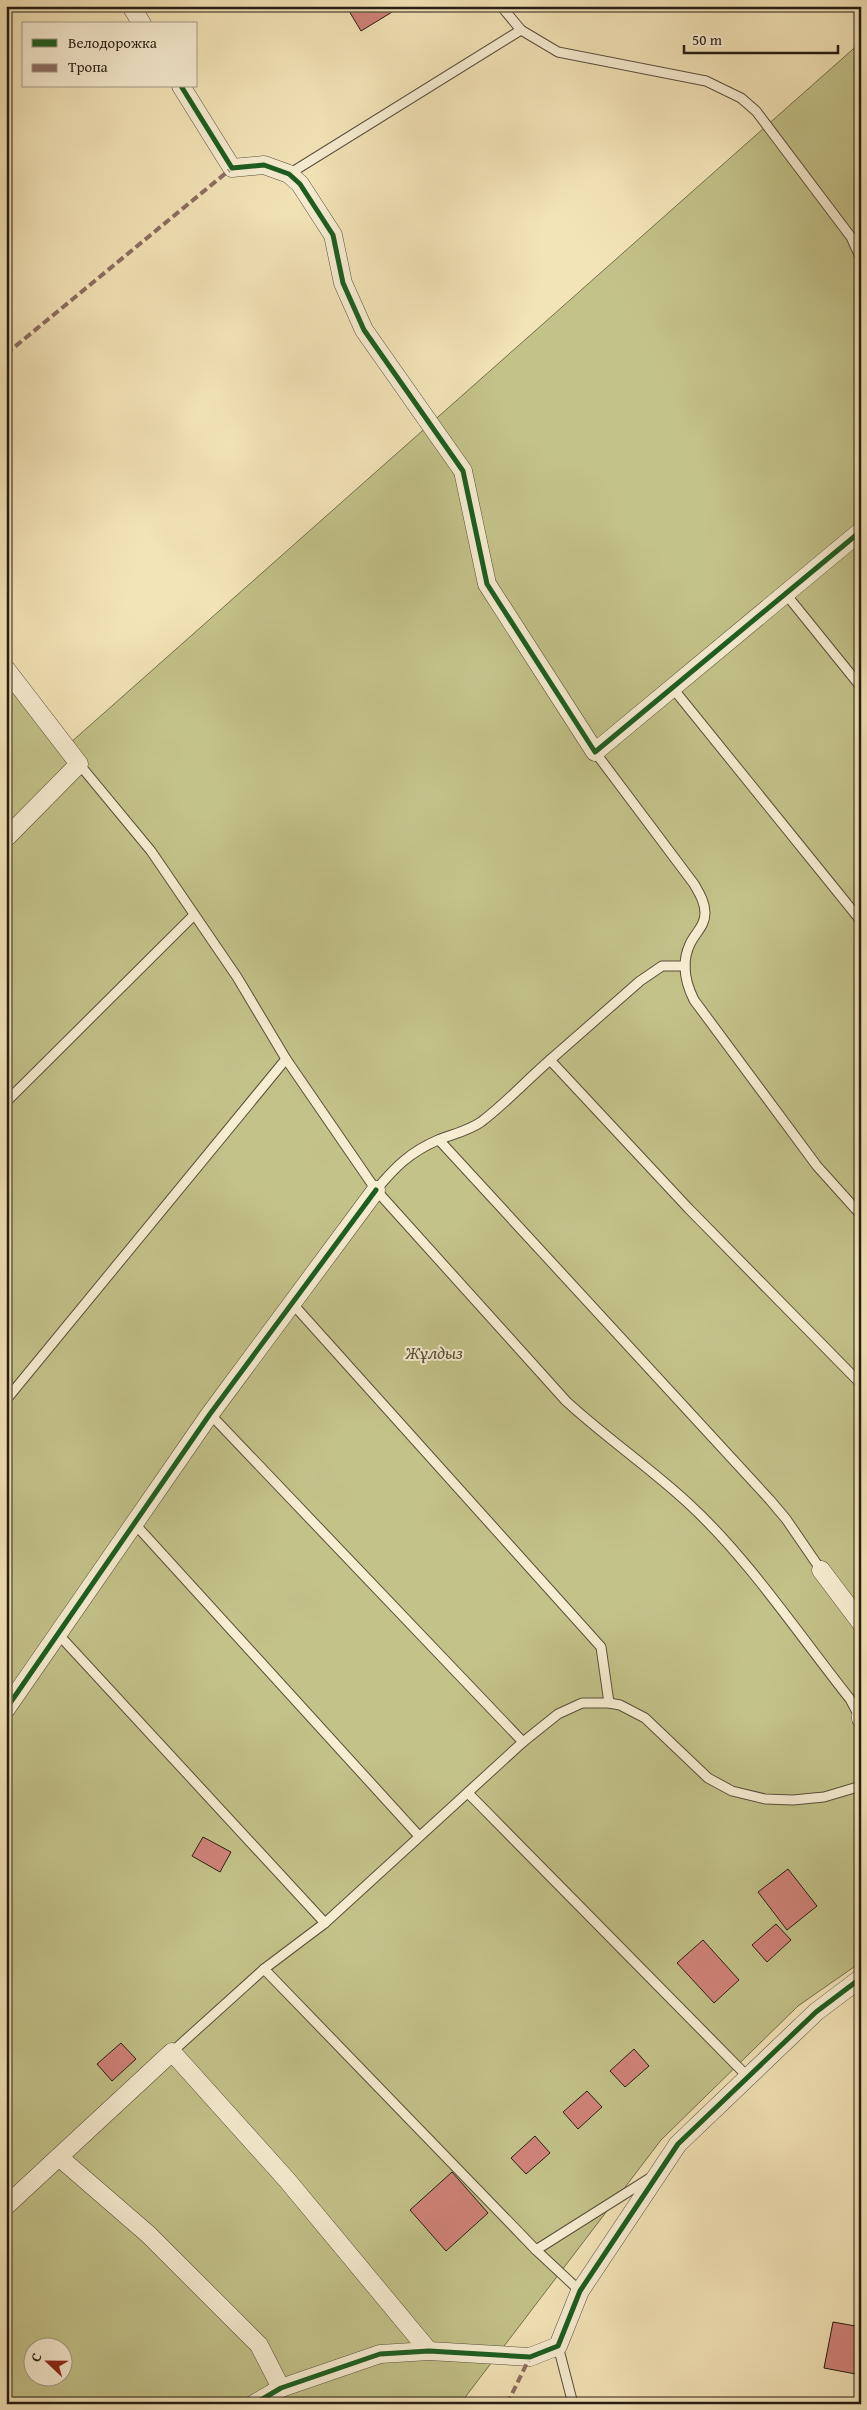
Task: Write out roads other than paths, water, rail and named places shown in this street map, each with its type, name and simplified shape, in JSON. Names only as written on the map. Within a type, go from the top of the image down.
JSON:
[{"type":"street","points":[[131,6],[141,22]]},
{"type":"street","points":[[182,88],[232,168],[264,165],[289,174],[300,184],[332,235],[343,283],[364,330],[462,471],[487,584],[595,752],[671,686],[861,530]]},
{"type":"street","points":[[6,670],[79,764],[6,838]]},
{"type":"street","points":[[6,1708],[59,1635],[210,1414],[291,1302],[376,1190]]},
{"type":"street","points":[[821,1570],[861,1622]]},
{"type":"street","points":[[254,2404],[281,2388],[380,2354],[429,2351],[530,2357],[558,2346],[580,2291],[656,2174],[678,2144],[816,2012],[861,1978]]},
{"type":"street","points":[[6,2206],[172,2052],[287,2180],[429,2351]]},
{"type":"street","points":[[60,2157],[149,2235],[259,2345],[281,2388]]},
{"type":"lane","points":[[501,6],[521,30],[558,52],[706,81],[741,98],[756,111],[845,230],[858,249],[861,259]]},
{"type":"lane","points":[[289,174],[521,30]]},
{"type":"lane","points":[[784,593],[861,687]]},
{"type":"lane","points":[[671,686],[861,921]]},
{"type":"lane","points":[[595,752],[694,884],[701,897],[705,913],[701,928],[690,944],[685,966],[685,983],[694,1000],[817,1166],[861,1214]]},
{"type":"lane","points":[[79,764],[151,850],[237,977],[286,1059],[376,1190],[566,1401],[595,1428],[689,1503],[722,1538],[762,1586],[844,1692],[861,1718]]},
{"type":"lane","points":[[6,1102],[194,915]]},
{"type":"lane","points":[[376,1190],[396,1165],[439,1140],[463,1132],[481,1122],[640,981],[662,966],[685,966]]},
{"type":"lane","points":[[6,1400],[286,1059]]},
{"type":"lane","points":[[550,1060],[689,1209],[861,1384]]},
{"type":"lane","points":[[439,1140],[770,1500],[786,1519],[821,1570]]},
{"type":"lane","points":[[291,1302],[601,1647],[609,1703]]},
{"type":"lane","points":[[210,1414],[523,1742]]},
{"type":"lane","points":[[134,1523],[419,1836]]},
{"type":"lane","points":[[59,1635],[325,1923]]},
{"type":"lane","points":[[172,2052],[264,1969],[325,1923],[523,1742],[558,1714],[582,1704],[609,1703],[620,1705],[645,1718],[708,1778],[732,1791],[765,1799],[793,1800],[824,1797],[861,1786]]},
{"type":"lane","points":[[468,1793],[748,2077]]},
{"type":"lane","points":[[264,1969],[536,2250],[580,2291]]},
{"type":"lane","points":[[536,2250],[656,2174]]},
{"type":"lane","points":[[558,2346],[572,2404]]},
{"type":"park label","name":"Жұлдыз","points":[[434,1353]]}]
